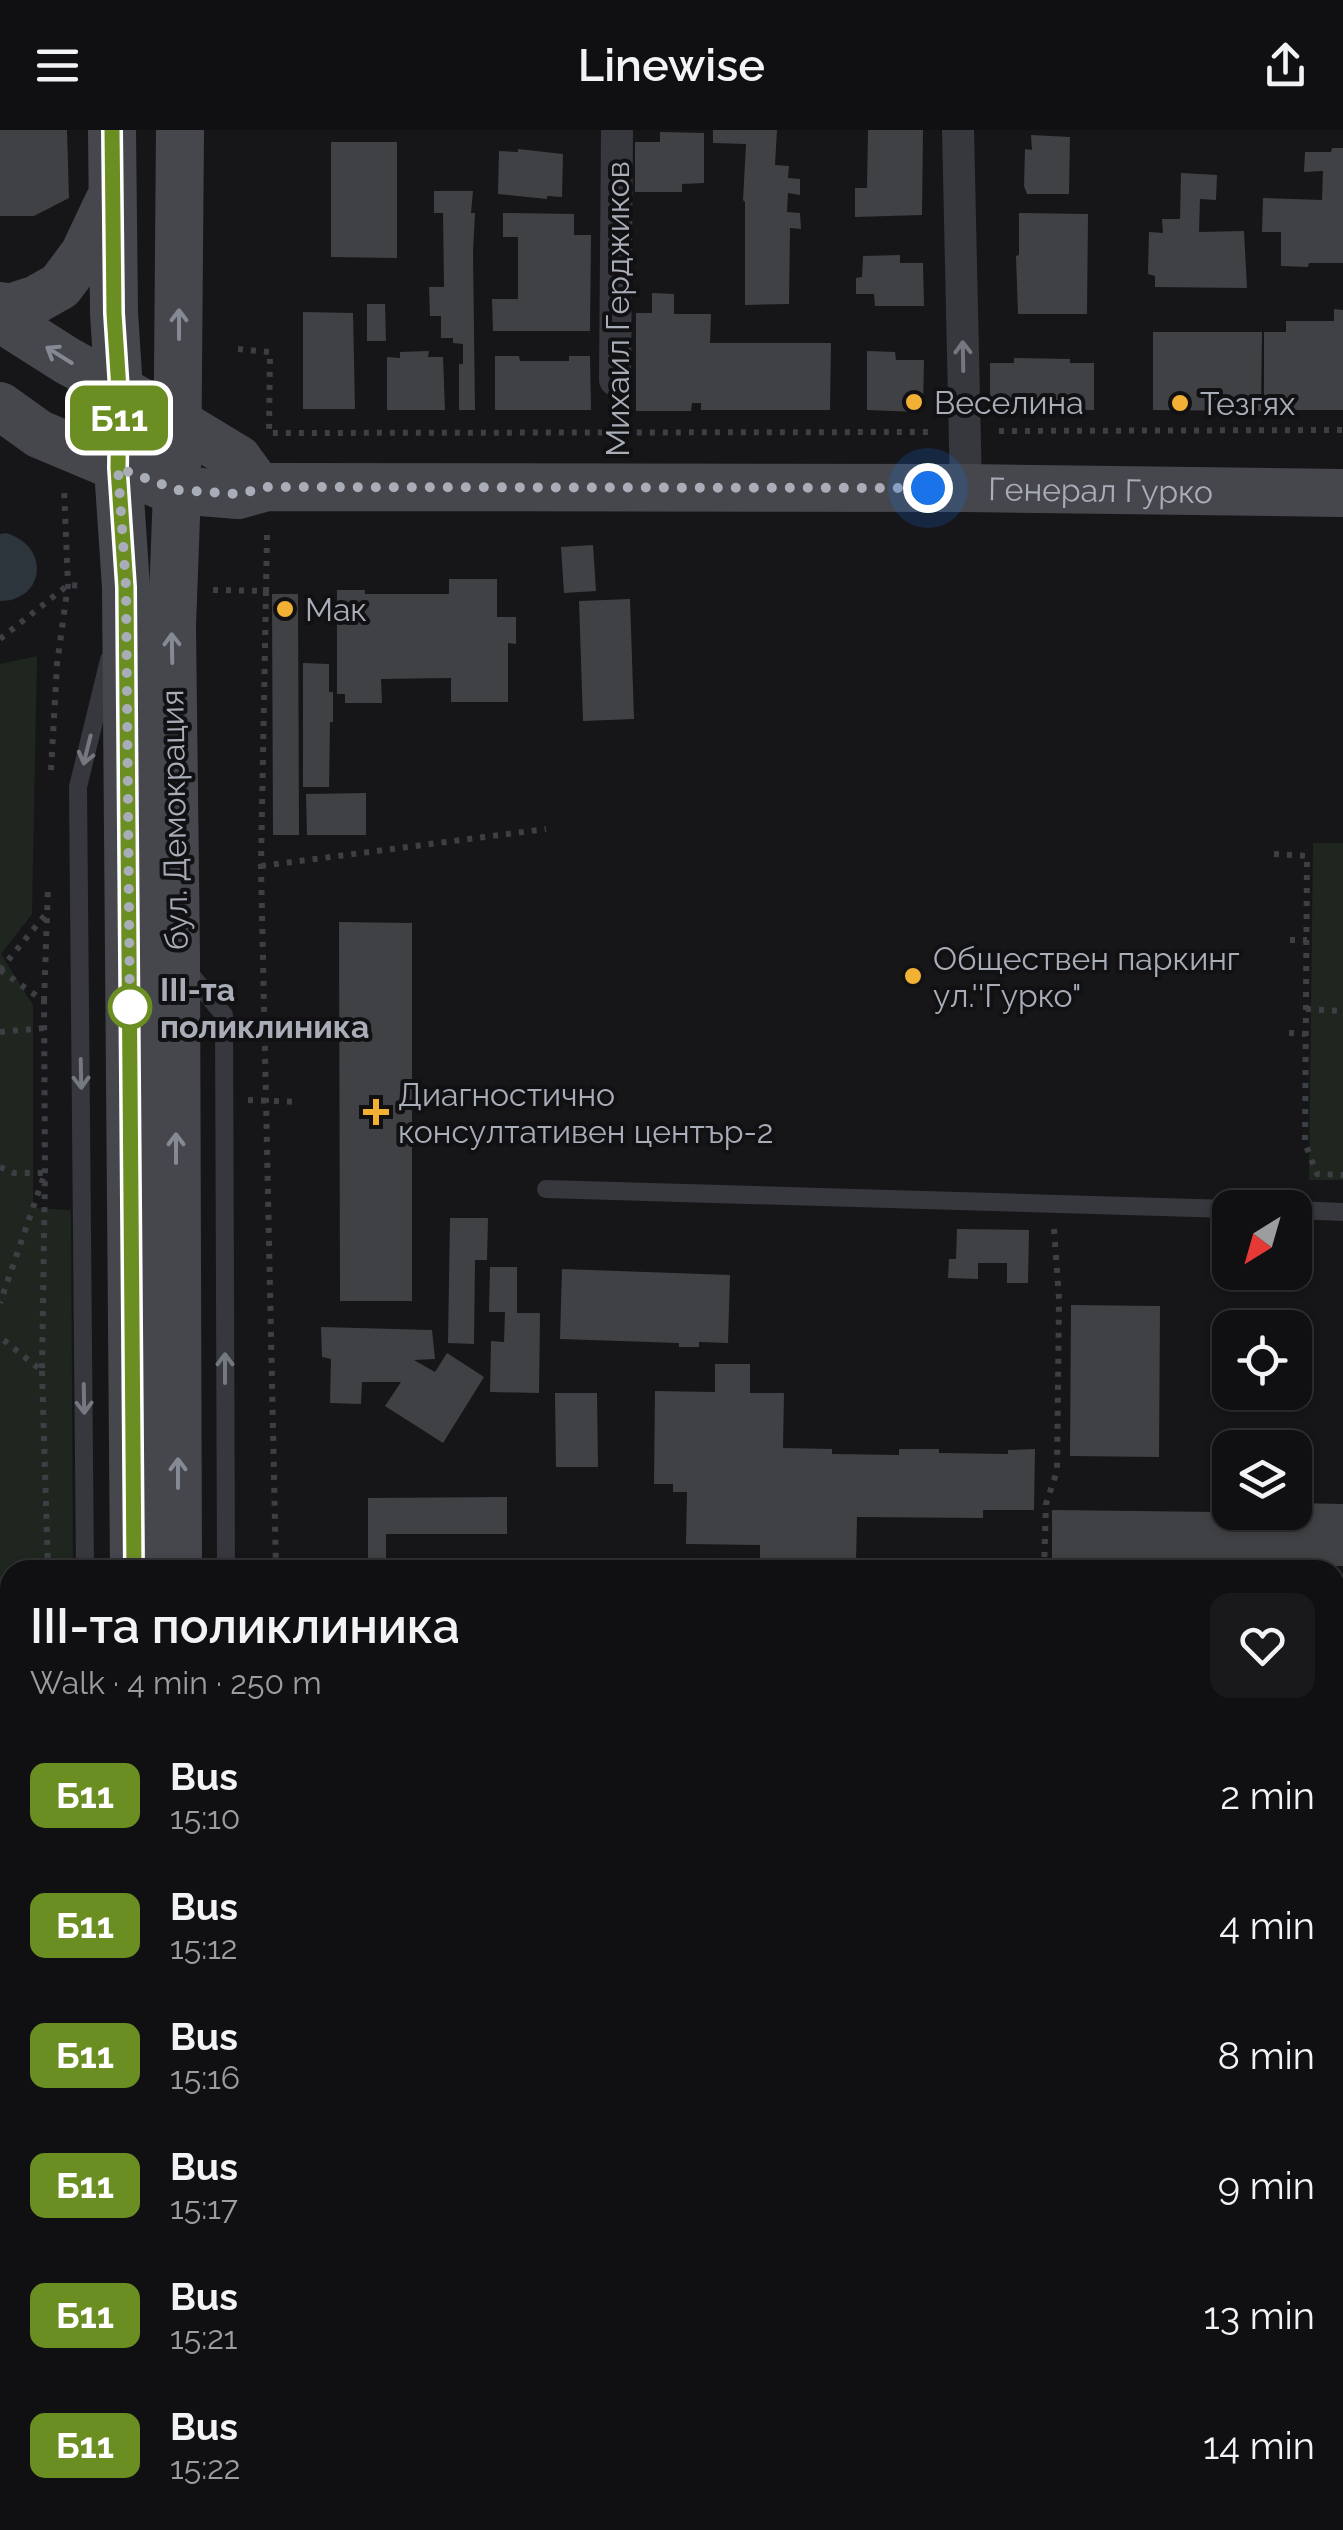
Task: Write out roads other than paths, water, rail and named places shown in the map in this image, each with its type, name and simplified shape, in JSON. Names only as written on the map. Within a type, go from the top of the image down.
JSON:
[{"type":"main road","name":"бул. Демокрация","points":[[112,130],[118,468],[126,587],[134,1560]]},
{"type":"main road","name":"бул. Демокрация","points":[[178,1560],[172,626],[180,130]]},
{"type":"main road","points":[[0,306],[9,308],[37,300],[60,286],[84,254],[112,195]]},
{"type":"main road","points":[[0,318],[238,459],[259,488]]},
{"type":"main road","name":"Генерал Гурко","points":[[3,414],[40,434],[177,490],[238,494],[259,488],[966,488],[1343,493]]},
{"type":"street","name":"Михаил Герджиков","points":[[615,380],[617,130]]},
{"type":"street","points":[[958,130],[966,488]]},
{"type":"lane","name":"бул. Демокрация","points":[[85,1560],[78,786],[126,587]]},
{"type":"lane","points":[[176,956],[224,1015],[226,1560]]},
{"type":"lane","points":[[546,1189],[1212,1209]]},
{"type":"lane","points":[[1312,1211],[1343,1212]]},
{"type":"place","name":"Веселина","points":[[914,402]]},
{"type":"place","name":"Тезгях","points":[[1180,403]]},
{"type":"place","name":"Мак","points":[[285,609]]},
{"type":"place","name":"Oбществен паркинг ул.''Гурко\"","points":[[913,976]]},
{"type":"place","name":"III-та поликлиника","points":[[130,1007]]},
{"type":"place","name":"Диагностично консултативен център-2","points":[[376,1112]]}]
